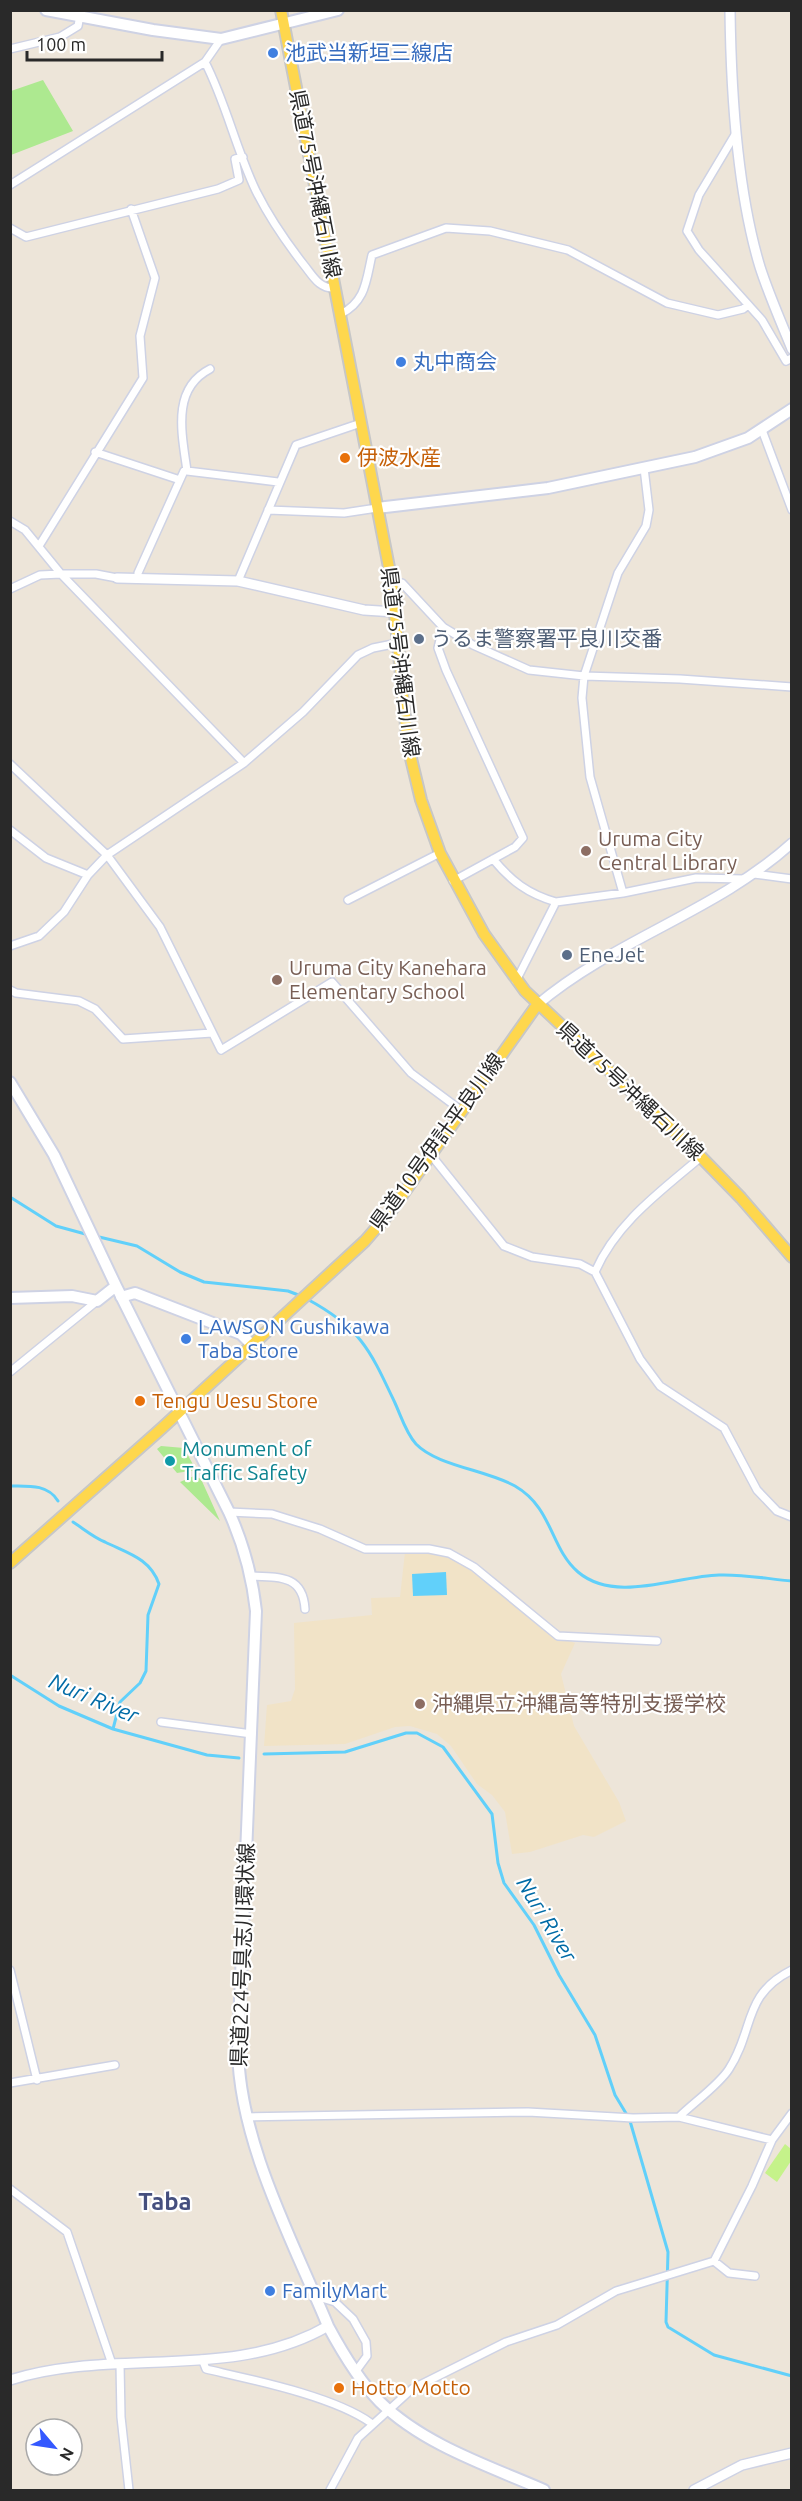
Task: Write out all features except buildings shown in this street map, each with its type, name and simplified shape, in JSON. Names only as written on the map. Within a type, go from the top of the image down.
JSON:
[{"type":"main road","points":[[46,10],[82,14],[221,39],[338,10]]},
{"type":"main road","name":"県道75号沖縄石川線","points":[[281,10],[392,583],[408,746],[420,800],[440,854],[484,934],[516,981],[537,1005],[701,1157],[792,1257]]},
{"type":"main road","points":[[378,508],[548,488],[644,468],[715,451],[762,430],[792,409]]},
{"type":"main road","name":"県道10号伊計平良川線","points":[[10,1563],[179,1413],[364,1241],[391,1211],[537,1005]]},
{"type":"main road","name":"県道224号具志川環状線","points":[[10,1082],[54,1155],[121,1297],[229,1512],[244,1547],[252,1576],[256,1611],[238,2075],[246,2117],[264,2171],[328,2326],[356,2371],[389,2410],[448,2447],[544,2490]]},
{"type":"main road","points":[[10,1298],[72,1296],[97,1301],[116,1286]]},
{"type":"main road","points":[[121,1297],[135,1293],[241,1334],[252,1345]]},
{"type":"street","points":[[730,10],[737,131],[755,246],[792,349]]},
{"type":"street","points":[[10,49],[60,37],[78,26],[82,14]]},
{"type":"street","points":[[10,185],[205,62],[221,39]]},
{"type":"street","points":[[205,62],[220,92],[260,197],[292,249],[319,285],[335,288]]},
{"type":"street","points":[[737,131],[699,195],[687,231],[699,250],[762,320],[786,361],[792,358]]},
{"type":"street","points":[[10,228],[26,237],[218,189],[239,180],[235,159],[243,156]]},
{"type":"street","points":[[39,546],[95,452],[143,378],[140,336],[155,278],[131,209]]},
{"type":"street","points":[[341,314],[355,307],[364,290],[372,255],[446,228],[490,231],[568,250],[667,303],[718,315],[743,309],[748,305]]},
{"type":"street","points":[[138,579],[138,573],[180,480],[187,471],[181,432],[185,394],[191,383],[210,369]]},
{"type":"street","points":[[238,581],[278,482],[296,445],[361,423]]},
{"type":"street","points":[[762,430],[792,510]]},
{"type":"street","points":[[95,452],[180,480]]},
{"type":"street","points":[[623,893],[590,777],[582,698],[584,676],[618,573],[646,526],[649,510],[644,468]]},
{"type":"street","points":[[187,471],[278,482]]},
{"type":"street","points":[[268,510],[344,513],[378,508]]},
{"type":"street","points":[[10,520],[25,530],[61,574],[244,763]]},
{"type":"street","points":[[10,589],[40,575],[61,574],[96,574],[138,579],[238,581],[364,610],[395,612]]},
{"type":"street","points":[[392,583],[402,583],[423,609],[443,627],[473,645],[529,670],[584,676],[680,679],[792,687]]},
{"type":"street","points":[[443,627],[438,648],[446,670],[523,838],[515,847],[453,881]]},
{"type":"street","points":[[10,945],[39,936],[64,912],[88,875],[107,855],[244,763],[303,712],[358,655],[373,648],[398,643]]},
{"type":"street","points":[[10,764],[107,855],[160,927],[220,1050],[332,982],[411,1073],[462,1111]]},
{"type":"street","points":[[10,830],[46,858],[88,875]]},
{"type":"street","points":[[537,1005],[635,939],[750,877],[792,843]]},
{"type":"street","points":[[348,900],[440,854]]},
{"type":"street","points":[[493,859],[509,879],[523,889],[556,902],[623,893],[696,878],[792,879]]},
{"type":"street","points":[[516,981],[556,902]]},
{"type":"street","points":[[10,990],[16,993],[79,1001],[95,1009],[123,1039],[212,1033]]},
{"type":"street","points":[[431,1155],[504,1246],[532,1257],[580,1264],[595,1272],[640,1359],[660,1386],[724,1428],[757,1490],[777,1511],[792,1517]]},
{"type":"street","points":[[595,1272],[603,1253],[635,1213],[701,1157]]},
{"type":"street","points":[[10,1371],[97,1301]]},
{"type":"street","points":[[229,1512],[272,1514],[320,1529],[365,1549],[429,1549],[449,1553],[474,1567],[558,1636],[657,1641]]},
{"type":"street","points":[[252,1576],[280,1578],[298,1586],[304,1592],[305,1609]]},
{"type":"street","points":[[160,1722],[252,1734]]},
{"type":"street","points":[[10,1970],[37,2080]]},
{"type":"street","points":[[679,2117],[729,2069],[760,1992],[773,1980],[792,1970]]},
{"type":"street","points":[[10,2083],[115,2065]]},
{"type":"street","points":[[246,2117],[528,2112],[633,2118],[679,2117],[772,2139]]},
{"type":"street","points":[[330,2490],[358,2438],[371,2423],[412,2389],[506,2342],[557,2325],[616,2291],[714,2261],[772,2139],[792,2113]]},
{"type":"street","points":[[10,2189],[67,2232],[116,2364],[129,2490]]},
{"type":"street","points":[[714,2261],[729,2273],[755,2276]]},
{"type":"street","points":[[315,2296],[335,2302],[352,2319],[366,2342],[367,2356],[356,2371]]},
{"type":"street","points":[[10,2380],[59,2369],[259,2353],[309,2337],[328,2326]]},
{"type":"street","points":[[202,2359],[206,2369],[310,2397],[361,2415],[371,2423]]},
{"type":"street","points":[[694,2490],[735,2467],[792,2453]]},
{"type":"shaded area","name":"沖縄県立沖縄高等特別支援学校","points":[[405,1552],[428,1552],[447,1556],[472,1570],[552,1635],[575,1643],[561,1674],[574,1726],[619,1802],[626,1821],[594,1837],[583,1835],[530,1852],[512,1854],[505,1812],[492,1795],[477,1784],[451,1746],[437,1734],[410,1726],[395,1727],[345,1744],[264,1746],[267,1705],[291,1701],[295,1689],[294,1623],[372,1615],[371,1598],[400,1597]]},
{"type":"green space","points":[[43,80],[73,131],[11,155],[11,91]]},
{"type":"green space","points":[[161,1446],[184,1448],[196,1470],[177,1473],[157,1449]]},
{"type":"green space","points":[[194,1476],[201,1479],[220,1521],[180,1482]]},
{"type":"green space","points":[[785,2144],[791,2149],[791,2161],[777,2182],[765,2173]]},
{"type":"water","points":[[446,1572],[447,1595],[413,1596],[412,1574]]},
{"type":"waterway","points":[[10,1197],[56,1226],[89,1235]]},
{"type":"waterway","points":[[95,1236],[137,1246],[180,1272],[204,1282],[288,1291],[301,1296]]},
{"type":"waterway","points":[[307,1299],[340,1320],[362,1342],[378,1368],[416,1444],[436,1458],[504,1481],[527,1495],[537,1505],[569,1562],[578,1572],[593,1581],[610,1586],[628,1587],[647,1586],[702,1576],[728,1575],[792,1581]]},
{"type":"waterway","points":[[10,1486],[30,1486],[43,1489],[49,1491],[58,1501]]},
{"type":"waterway","points":[[73,1522],[96,1538],[144,1562],[159,1584],[148,1615],[146,1671],[140,1683],[120,1702],[113,1729]]},
{"type":"waterway","name":"Nuri River","points":[[10,1675],[59,1706],[113,1729],[207,1755],[239,1758]]},
{"type":"waterway","name":"Nuri River","points":[[264,1754],[345,1752],[406,1733],[417,1733],[443,1747],[492,1814],[498,1863],[504,1883],[534,1925],[559,1975],[595,2035],[615,2095],[627,2115]]},
{"type":"waterway","name":"Nuri River","points":[[630,2121],[668,2252],[666,2322],[668,2327],[714,2355],[792,2376]]},
{"type":"place","name":"池武当新垣三線店","points":[[273,53]]},
{"type":"place","name":"丸中商会","points":[[401,362]]},
{"type":"place","name":"伊波水産","points":[[345,458]]},
{"type":"place","name":"うるま警察署平良川交番","points":[[419,639]]},
{"type":"place","name":"Uruma City Central Library","points":[[586,851]]},
{"type":"place","name":"EneJet","points":[[567,955]]},
{"type":"place","name":"Uruma City Kanehara Elementary School","points":[[277,980]]},
{"type":"place","name":"LAWSON Gushikawa Taba Store","points":[[186,1339]]},
{"type":"place","name":"Tengu Uesu Store","points":[[140,1401]]},
{"type":"place","name":"Monument of Traffic Safety","points":[[170,1461]]},
{"type":"place","name":"沖縄県立沖縄高等特別支援学校","points":[[420,1704]]},
{"type":"place","name":"FamilyMart","points":[[270,2291]]},
{"type":"place","name":"Hotto Motto","points":[[339,2388]]},
{"type":"district","name":"Taba","points":[[165,2202]]}]
